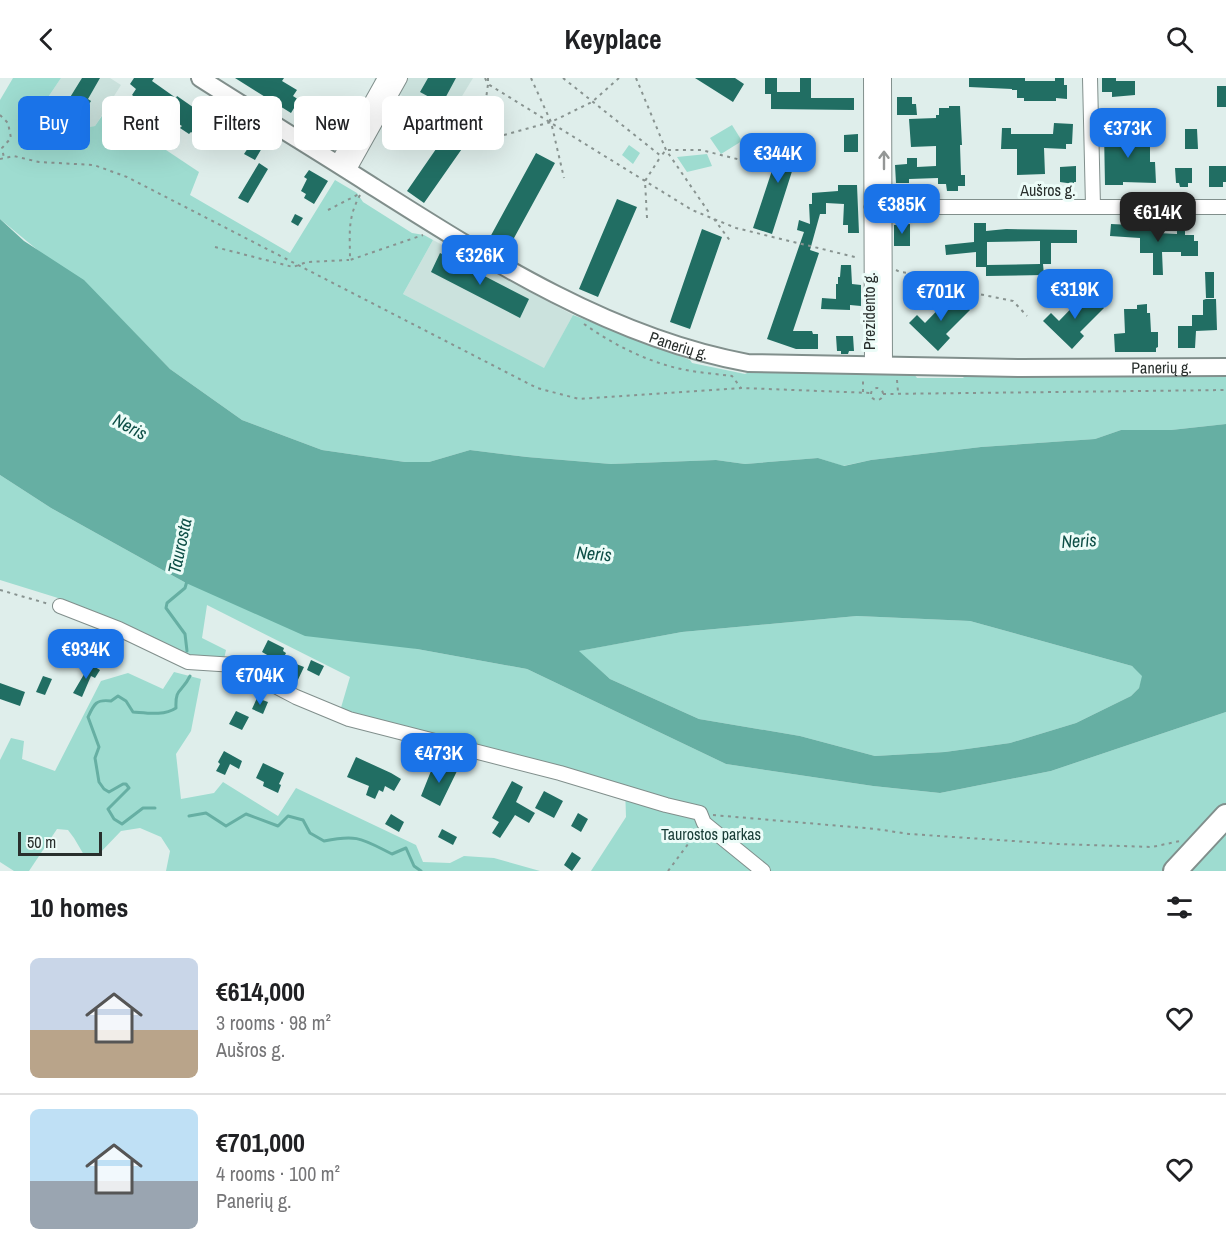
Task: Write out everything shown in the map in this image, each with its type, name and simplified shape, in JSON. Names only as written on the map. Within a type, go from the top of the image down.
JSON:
[{"type":"highway","points":[[1175,871],[1226,816]]},
{"type":"street","name":"Panerių g.","points":[[200,78],[420,217],[573,304],[650,337],[711,356],[748,363],[1021,368],[1226,367]]},
{"type":"street","points":[[342,167],[385,78]]},
{"type":"street","points":[[342,167],[400,78]]},
{"type":"street","name":"Prezidento g.","points":[[871,78],[877,207],[886,265],[879,365]]},
{"type":"street","name":"Prezidento g.","points":[[879,365],[871,261],[877,207],[884,78]]},
{"type":"street","points":[[1090,78],[1093,206]]},
{"type":"street","name":"Aušros g.","points":[[877,207],[1226,207]]},
{"type":"street","points":[[60,606],[119,629],[188,662],[235,665],[296,697],[349,719],[560,773],[702,818],[763,871]]},
{"type":"path","points":[[487,78],[482,130],[486,140],[551,122],[592,102],[619,78]]},
{"type":"path","points":[[531,78],[551,122],[564,178]]},
{"type":"path","points":[[563,78],[661,156]]},
{"type":"path","points":[[636,78],[666,150],[731,242]]},
{"type":"path","points":[[488,84],[692,210],[712,216],[736,228],[871,261]]},
{"type":"path","points":[[0,115],[9,123],[12,138],[2,148],[4,158]]},
{"type":"path","points":[[647,218],[645,180],[666,150]]},
{"type":"path","points":[[666,150],[700,150],[757,164]]},
{"type":"path","points":[[0,159],[14,156],[39,162],[94,165],[127,177],[537,388],[579,399],[743,388],[871,393],[877,387],[883,393],[1226,390]]},
{"type":"path","points":[[328,210],[361,193],[350,219],[350,260]]},
{"type":"path","points":[[215,247],[293,267],[308,262],[350,260],[424,234]]},
{"type":"path","points":[[886,265],[900,272],[928,275],[949,288],[1013,301],[1027,316]]},
{"type":"path","points":[[871,393],[877,399],[881,398],[883,393]]},
{"type":"path","points":[[0,590],[60,606]]},
{"type":"path","points":[[668,871],[702,818],[876,828],[909,834],[1058,844],[1152,847],[1173,844],[1188,838]]},
{"type":"shaded area","points":[[61,78],[110,78],[121,85],[114,96],[102,96],[102,115],[95,126],[90,127],[90,96],[49,96]]},
{"type":"shaded area","points":[[375,78],[473,78],[462,96],[402,96],[374,80]]},
{"type":"shaded area","points":[[433,240],[573,315],[544,369],[403,294]]},
{"type":"green space","points":[[13,78],[61,78],[49,96],[18,96],[18,150],[90,150],[90,127],[95,126],[102,116],[102,150],[166,150],[199,172],[190,195],[290,253],[335,180],[357,193],[363,202],[412,233],[424,235],[433,240],[403,294],[544,368],[573,315],[690,360],[692,363],[745,374],[749,372],[914,374],[917,378],[963,378],[967,374],[998,374],[1002,377],[1053,377],[1058,374],[1226,375],[1226,424],[1171,430],[1121,430],[1095,439],[981,447],[871,460],[843,466],[818,458],[745,464],[716,460],[611,464],[470,450],[429,462],[405,462],[322,450],[242,420],[170,369],[120,318],[0,219],[0,100]]},
{"type":"green space","points":[[732,125],[742,141],[721,154],[710,138]]},
{"type":"green space","points":[[629,145],[640,153],[633,164],[622,155]]},
{"type":"green space","points":[[707,154],[712,166],[687,172],[677,157]]},
{"type":"green space","name":"Taurostos parkas","points":[[0,475],[51,508],[186,583],[417,649],[527,669],[726,764],[873,786],[940,793],[1051,771],[1226,712],[1226,803],[1163,871],[591,871],[626,817],[625,787],[573,770],[340,711],[350,677],[207,605],[202,638],[226,650],[224,659],[184,656],[117,623],[58,598],[0,580]]},
{"type":"green space","points":[[857,616],[970,621],[1132,666],[1143,676],[1139,688],[1131,696],[1076,723],[1010,743],[945,752],[875,756],[800,736],[699,719],[610,679],[578,651],[682,632]]},
{"type":"green space","points":[[174,672],[201,679],[191,731],[176,754],[181,799],[214,793],[223,782],[278,816],[296,788],[416,845],[423,862],[450,863],[464,856],[494,858],[540,871],[166,871],[170,851],[161,837],[140,828],[121,831],[97,856],[84,855],[68,830],[57,829],[29,871],[14,871],[0,862],[0,760],[11,738],[24,741],[22,759],[55,771],[101,681],[128,673],[163,689]]},
{"type":"green space","points":[[1226,830],[1226,871],[1187,871]]},
{"type":"water","name":"Neris","points":[[0,219],[24,241],[84,280],[170,369],[242,420],[322,450],[405,462],[429,462],[470,450],[611,464],[716,460],[745,464],[818,458],[844,466],[871,460],[981,447],[1095,439],[1121,430],[1171,430],[1226,424],[1226,712],[1051,771],[940,793],[873,786],[726,764],[527,669],[417,649],[305,636],[186,583],[51,508],[0,475]],"holes":[[[857,616],[970,621],[1132,666],[1142,676],[1139,688],[1131,696],[1076,723],[1010,743],[945,752],[875,756],[800,736],[699,719],[610,679],[579,651],[682,632]]]},
{"type":"building","points":[[82,78],[100,78],[90,96],[71,96]]},
{"type":"building","points":[[134,78],[154,78],[152,81],[173,96],[133,96],[136,89],[130,84]]},
{"type":"building","points":[[235,78],[284,78],[282,81],[297,90],[293,96],[294,108],[291,113],[282,107],[282,96],[264,96]]},
{"type":"building","points":[[428,78],[456,78],[446,96],[427,96],[420,92]]},
{"type":"building","points":[[695,78],[735,78],[744,84],[733,102]]},
{"type":"building","points":[[765,78],[777,78],[777,92],[800,92],[800,78],[811,78],[811,98],[854,98],[854,110],[771,109],[771,94],[765,94]]},
{"type":"building","points":[[969,78],[1025,78],[1025,81],[1055,81],[1055,78],[1064,78],[1064,85],[1067,85],[1067,99],[1024,101],[1024,98],[1017,98],[1017,90],[969,87]]},
{"type":"building","points":[[1102,78],[1135,81],[1135,95],[1112,97],[1112,92],[1102,92]]},
{"type":"building","points":[[1217,86],[1226,86],[1226,107],[1217,107]]},
{"type":"building","points":[[897,97],[912,97],[912,104],[916,104],[917,115],[897,115]]},
{"type":"building","points":[[180,98],[192,106],[192,133],[189,134],[180,128],[182,126],[180,125]]},
{"type":"building","points":[[949,106],[960,106],[961,175],[965,175],[965,186],[958,186],[958,191],[947,191],[946,184],[938,184],[938,178],[909,179],[909,183],[896,183],[895,165],[907,164],[907,158],[917,158],[917,167],[936,166],[936,146],[911,147],[909,119],[936,118],[936,115],[939,115],[939,108],[949,108]]},
{"type":"building","points":[[1054,123],[1073,124],[1072,144],[1066,144],[1066,149],[1044,148],[1045,174],[1017,175],[1017,149],[1001,149],[1002,128],[1011,128],[1011,134],[1053,134]]},
{"type":"building","points":[[1185,129],[1197,129],[1198,149],[1185,149]]},
{"type":"building","points":[[1104,132],[1129,132],[1129,137],[1150,137],[1150,162],[1155,162],[1156,183],[1123,182],[1123,185],[1105,185]]},
{"type":"building","points":[[784,134],[802,140],[772,234],[753,228]]},
{"type":"building","points":[[858,134],[858,152],[844,152],[844,135]]},
{"type":"building","points":[[247,150],[261,150],[255,160],[244,154]]},
{"type":"building","points":[[435,150],[461,150],[424,203],[407,191]]},
{"type":"building","points":[[536,153],[555,163],[508,249],[489,239]]},
{"type":"building","points":[[259,163],[268,169],[248,203],[238,198]]},
{"type":"building","points":[[1076,166],[1074,184],[1060,182],[1060,167]]},
{"type":"building","points":[[1209,166],[1226,166],[1226,182],[1223,182],[1223,187],[1209,187]]},
{"type":"building","points":[[1175,168],[1192,168],[1192,183],[1188,183],[1188,187],[1180,187],[1179,183],[1176,183]]},
{"type":"building","points":[[309,170],[328,181],[314,204],[304,198],[306,194],[301,191],[307,179],[304,177]]},
{"type":"building","points":[[838,185],[857,185],[859,233],[848,233],[848,225],[843,225],[844,204],[826,203],[826,214],[820,214],[810,250],[819,253],[793,331],[812,331],[813,334],[818,334],[818,349],[796,349],[767,339],[804,232],[797,230],[799,220],[810,224],[809,204],[812,204],[812,193],[838,191]]},
{"type":"building","points":[[617,199],[637,207],[598,297],[579,289]]},
{"type":"building","points":[[295,214],[303,218],[298,226],[291,222]]},
{"type":"building","points":[[974,223],[986,223],[986,231],[1077,230],[1077,243],[1051,243],[1051,264],[1043,264],[1044,275],[986,276],[986,267],[976,267],[976,252],[946,255],[945,245],[974,242]],"holes":[[[1040,241],[1040,264],[987,265],[987,242]]]},
{"type":"building","points":[[910,224],[910,246],[894,246],[894,225]]},
{"type":"building","points":[[1111,224],[1133,225],[1133,229],[1153,229],[1158,233],[1177,234],[1177,230],[1185,231],[1185,235],[1194,235],[1194,241],[1198,241],[1198,256],[1181,256],[1181,252],[1162,252],[1163,275],[1153,275],[1153,253],[1140,253],[1140,238],[1110,236]]},
{"type":"building","points":[[702,229],[722,237],[690,329],[670,322]]},
{"type":"building","points":[[440,253],[529,299],[520,318],[431,272]]},
{"type":"building","points":[[841,265],[851,265],[852,284],[861,285],[861,306],[850,305],[850,310],[821,309],[822,298],[836,299],[836,284],[840,277]]},
{"type":"building","points":[[1205,272],[1214,272],[1214,298],[1206,298]]},
{"type":"building","points":[[1087,292],[1104,308],[1080,332],[1084,336],[1072,349],[1043,321],[1051,313],[1059,321]]},
{"type":"building","points":[[953,294],[970,310],[946,334],[950,338],[938,351],[909,323],[917,315],[925,323]]},
{"type":"building","points":[[1216,299],[1217,330],[1196,331],[1195,348],[1178,348],[1178,326],[1192,326],[1192,315],[1203,315],[1203,300]]},
{"type":"building","points":[[1147,304],[1151,332],[1158,332],[1156,352],[1115,352],[1114,334],[1125,333],[1124,309],[1137,309],[1137,305]]},
{"type":"building","points":[[836,336],[853,336],[854,351],[841,354],[841,351],[837,351]]},
{"type":"building","points":[[93,632],[107,638],[103,648],[89,642]]},
{"type":"building","points":[[268,640],[284,648],[283,651],[286,653],[281,663],[262,652]]},
{"type":"building","points":[[286,660],[304,667],[295,686],[278,677]]},
{"type":"building","points":[[311,660],[324,666],[319,676],[307,670]]},
{"type":"building","points":[[90,664],[100,670],[95,678],[91,676],[82,697],[73,693]]},
{"type":"building","points":[[43,676],[52,679],[45,695],[36,692]]},
{"type":"building","points":[[0,683],[25,692],[20,706],[0,699]]},
{"type":"building","points":[[257,698],[268,702],[263,714],[252,709]]},
{"type":"building","points":[[236,711],[249,717],[242,730],[229,724]]},
{"type":"building","points":[[224,751],[242,761],[239,769],[230,764],[225,775],[216,771]]},
{"type":"building","points":[[356,757],[401,779],[394,791],[385,786],[383,792],[379,790],[375,799],[366,795],[369,786],[347,777]]},
{"type":"building","points":[[263,763],[284,773],[278,793],[263,786],[264,782],[256,778]]},
{"type":"building","points":[[440,763],[457,771],[440,806],[421,796],[431,771],[435,773]]},
{"type":"building","points":[[512,781],[523,787],[516,802],[535,813],[529,823],[515,815],[500,838],[492,833],[499,822],[492,818]]},
{"type":"building","points":[[544,791],[563,801],[554,818],[535,808]]},
{"type":"building","points":[[578,813],[588,819],[581,832],[571,826]]},
{"type":"building","points":[[391,814],[404,822],[399,832],[385,824]]},
{"type":"building","points":[[442,829],[457,837],[453,845],[438,837]]},
{"type":"building","points":[[572,852],[581,858],[572,871],[564,865]]},
{"type":"waterway","name":"Taurosta","points":[[187,581],[185,588],[167,603],[166,608],[185,634],[187,651]]},
{"type":"waterway","name":"Taurosta","points":[[155,808],[143,808],[122,824],[114,819],[108,809],[129,788],[123,784],[109,792],[99,782],[95,758],[99,747],[88,717],[96,703],[111,701],[118,696],[126,701],[133,712],[171,711],[176,708],[178,693],[190,676]]},
{"type":"waterway","name":"Taurosta","points":[[189,816],[206,813],[226,826],[246,814],[278,826],[288,816],[303,820],[310,833],[324,841],[345,838],[360,839],[392,854],[406,848],[414,866],[421,871]]}]
